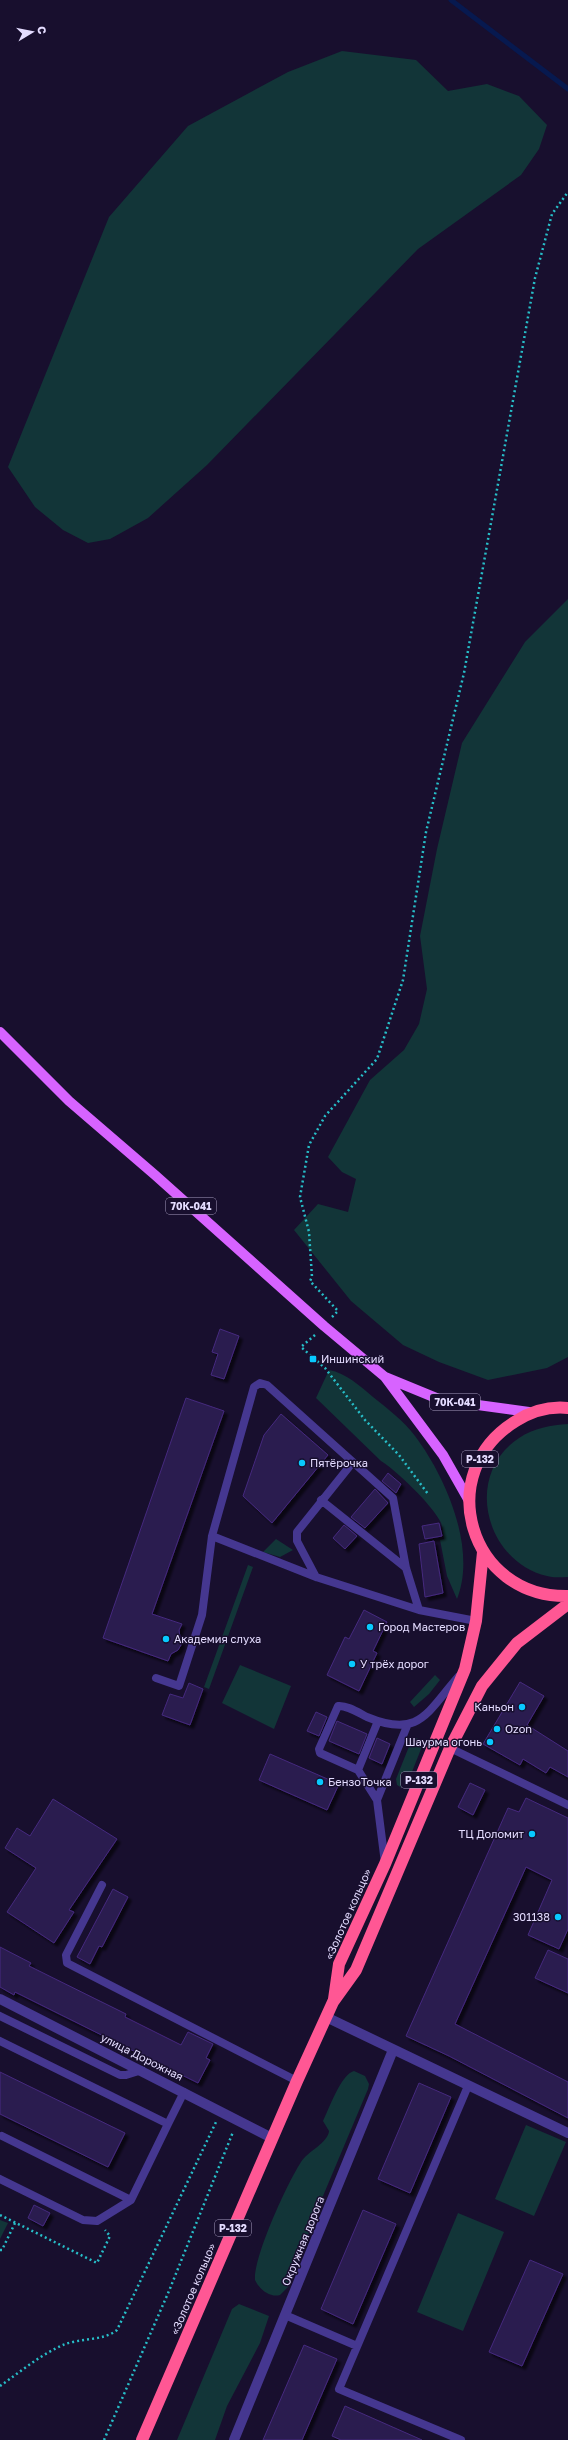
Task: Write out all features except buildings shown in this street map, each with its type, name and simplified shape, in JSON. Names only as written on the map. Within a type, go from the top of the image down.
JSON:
[{"type":"highway","name":"«Золотое кольцо»","points":[[568,1398],[556,1406],[529,1412],[508,1425],[487,1445],[474,1469],[468,1499],[472,1526],[483,1552],[496,1569],[513,1582],[532,1592],[551,1596],[568,1596]]},
{"type":"highway","name":"«Золотое кольцо»","points":[[556,1406],[568,1408]]},
{"type":"highway","name":"«Золотое кольцо»","points":[[333,2002],[339,1964],[385,1864],[465,1669],[476,1621],[483,1552]]},
{"type":"highway","name":"Р-132","points":[[326,2017],[333,2002],[356,1970],[450,1748],[482,1686],[517,1644],[568,1604]]},
{"type":"highway","name":"«Золотое кольцо»","points":[[142,2440],[272,2138],[326,2017]]},
{"type":"main road","name":"70К-041","points":[[0,1032],[69,1101],[156,1175],[324,1326],[385,1377],[443,1455],[468,1499]]},
{"type":"main road","name":"70К-041","points":[[385,1377],[441,1400],[529,1412]]},
{"type":"street","name":"улица Дорожная","points":[[0,1999],[142,2070],[272,2138]]},
{"type":"street","points":[[326,2017],[568,2134]]},
{"type":"street","name":"Окружная дорога","points":[[234,2440],[393,2050]]},
{"type":"lane","points":[[156,1678],[179,1686],[202,1615],[212,1536],[254,1387],[258,1383],[267,1385],[393,1498],[406,1568],[419,1610]]},
{"type":"lane","points":[[316,1577],[296,1537],[300,1528],[321,1500],[353,1462]]},
{"type":"lane","points":[[321,1500],[406,1568]]},
{"type":"lane","points":[[212,1536],[316,1577],[419,1610],[476,1621]]},
{"type":"lane","points":[[385,1864],[377,1800],[358,1770],[319,1752],[339,1706],[378,1721],[407,1726],[421,1719],[465,1669]]},
{"type":"lane","points":[[358,1770],[378,1721]]},
{"type":"lane","points":[[377,1800],[407,1726]]},
{"type":"lane","points":[[450,1748],[568,1805]]},
{"type":"lane","points":[[102,1885],[66,1955],[67,1963],[297,2081]]},
{"type":"lane","points":[[0,2016],[120,2075],[126,2075],[142,2070]]},
{"type":"lane","points":[[0,2041],[168,2124]]},
{"type":"lane","points":[[461,2440],[339,2389],[468,2086]]},
{"type":"lane","points":[[0,2179],[82,2220],[97,2221],[131,2200],[184,2092]]},
{"type":"lane","points":[[2,2136],[131,2200]]},
{"type":"lane","points":[[285,2315],[357,2346]]},
{"type":"path","points":[[428,1494],[399,1455],[365,1420],[325,1368],[301,1347],[338,1311],[310,1281],[312,1277],[309,1232],[300,1197],[309,1145],[325,1116],[377,1059],[403,980],[426,832],[464,673],[535,278],[552,214],[568,192]]},
{"type":"path","points":[[0,2386],[42,2356],[64,2344],[109,2334],[117,2330],[221,2111]]},
{"type":"path","points":[[104,2440],[169,2291],[238,2120]]},
{"type":"path","points":[[0,2215],[97,2263],[110,2236],[97,2221]]},
{"type":"path","points":[[0,2250],[2,2250],[15,2223]]},
{"type":"green space","points":[[342,51],[416,60],[448,91],[487,84],[519,96],[547,125],[539,149],[521,175],[418,249],[207,465],[148,518],[110,539],[88,543],[63,530],[35,507],[8,467],[109,217],[188,126],[288,72]]},
{"type":"green space","points":[[568,599],[568,1357],[547,1368],[488,1380],[439,1362],[403,1345],[351,1301],[294,1230],[318,1204],[348,1212],[356,1179],[342,1172],[328,1157],[370,1080],[404,1050],[419,1024],[427,989],[420,936],[437,849],[462,743],[525,642]]},
{"type":"green space","points":[[329,1370],[352,1380],[401,1420],[427,1453],[447,1492],[461,1536],[463,1558],[462,1579],[457,1599],[447,1576],[440,1540],[444,1539],[441,1523],[436,1514],[413,1488],[381,1461],[316,1398]]},
{"type":"green space","points":[[568,1424],[568,1577],[552,1577],[526,1567],[509,1553],[496,1536],[489,1515],[487,1494],[491,1473],[502,1454],[519,1438],[543,1428]]},
{"type":"green space","points":[[276,1539],[293,1550],[280,1557],[263,1552]]},
{"type":"green space","points":[[248,1565],[253,1567],[209,1689],[204,1687]]},
{"type":"green space","points":[[240,1665],[291,1686],[274,1729],[222,1703]]},
{"type":"green space","points":[[435,1675],[440,1680],[429,1694],[414,1707],[410,1702]]},
{"type":"green space","points":[[416,1738],[421,1740],[423,1744],[406,1787],[402,1788],[397,1785],[396,1779],[412,1739]]},
{"type":"green space","points":[[354,2071],[365,2076],[369,2084],[368,2089],[323,2196],[289,2286],[280,2295],[276,2296],[269,2294],[259,2287],[255,2280],[256,2269],[265,2237],[280,2202],[301,2162],[308,2154],[322,2143],[328,2135],[329,2131],[323,2121],[340,2085],[349,2074]]},
{"type":"green space","points":[[526,2125],[566,2142],[534,2216],[495,2199]]},
{"type":"green space","points":[[458,2213],[504,2232],[463,2331],[417,2312]]},
{"type":"green space","points":[[0,2220],[8,2223],[0,2239]]},
{"type":"green space","points":[[239,2304],[269,2316],[260,2343],[227,2406],[215,2440],[177,2440],[232,2309]]},
{"type":"waterway","points":[[451,0],[568,89]]},
{"type":"place","name":"Иншинский","points":[[313,1359]]},
{"type":"place","name":"Пятёрочка","points":[[302,1463]]},
{"type":"place","name":"Город Мастеров","points":[[370,1627]]},
{"type":"place","name":"Академия слуха","points":[[166,1639]]},
{"type":"place","name":"У трёх дорог","points":[[352,1664]]},
{"type":"place","name":"Каньон","points":[[522,1707]]},
{"type":"place","name":"Ozon","points":[[497,1729]]},
{"type":"place","name":"Шаурма огонь","points":[[490,1742]]},
{"type":"place","name":"БензоТочка","points":[[320,1782]]},
{"type":"place","name":"ТЦ Доломит","points":[[532,1834]]},
{"type":"place","name":"301138","points":[[558,1917]]}]
